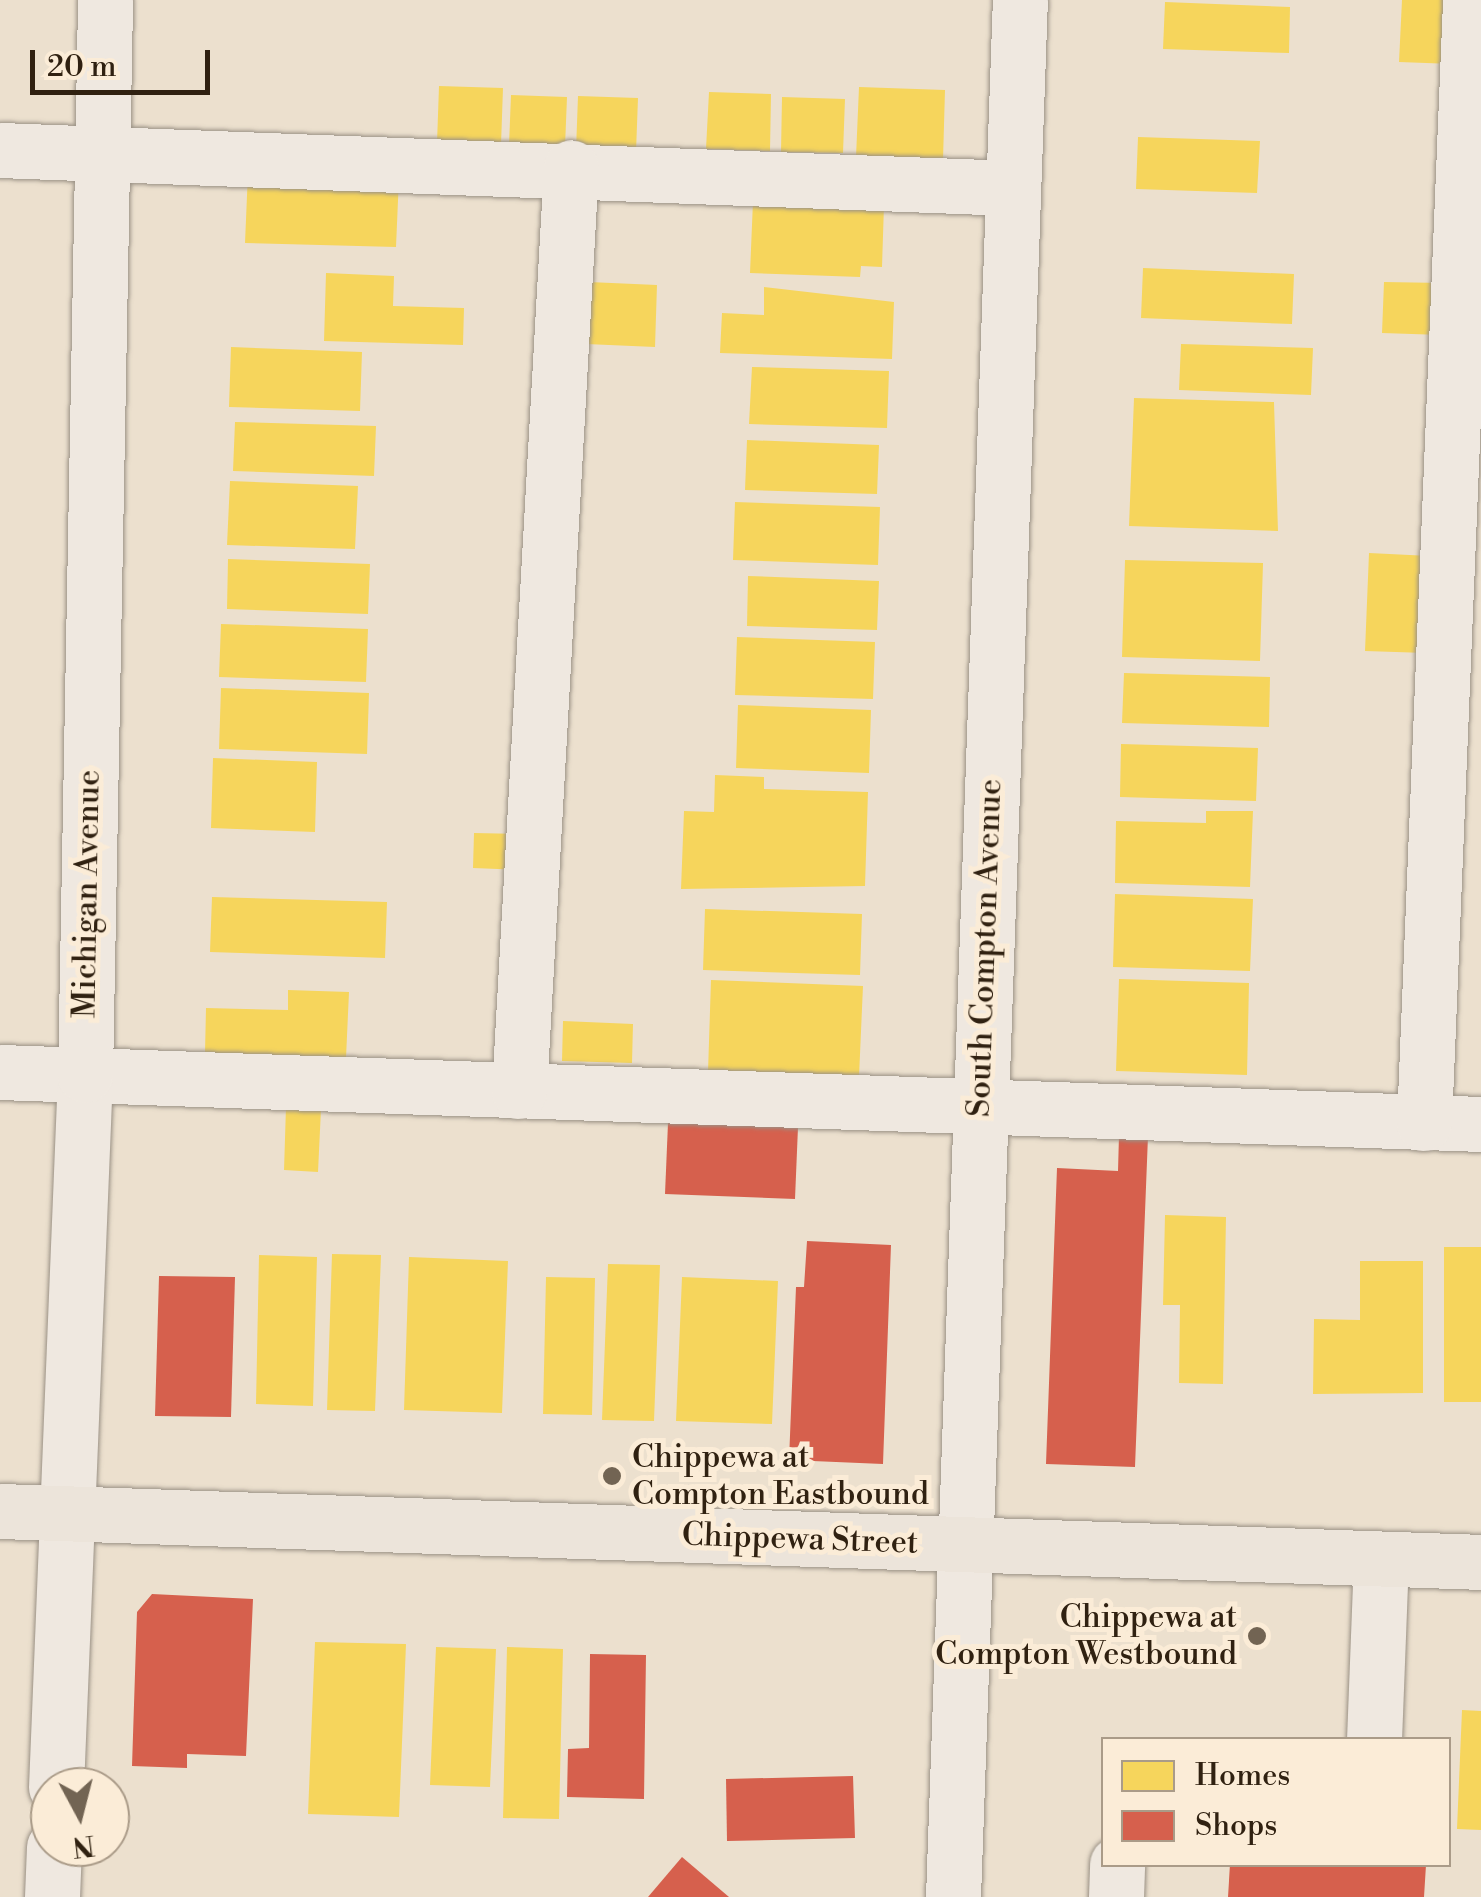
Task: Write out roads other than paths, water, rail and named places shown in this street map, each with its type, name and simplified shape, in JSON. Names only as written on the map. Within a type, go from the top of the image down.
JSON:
[{"type":"main road","name":"Chippewa Street","points":[[0,1511],[1481,1562]]},
{"type":"street","name":"Michigan Avenue","points":[[57,1767],[84,1075],[97,155],[105,0]]},
{"type":"street","name":"South Compton Avenue","points":[[953,1897],[1020,0]]},
{"type":"street","points":[[1424,1123],[1470,0]]},
{"type":"street","points":[[0,150],[572,166],[1011,188]]},
{"type":"street","points":[[519,1091],[572,166]]},
{"type":"street","points":[[0,1072],[519,1091],[979,1102],[1481,1124]]},
{"type":"street","points":[[1374,1737],[1381,1559]]},
{"type":"street","points":[[52,1897],[53,1867]]},
{"type":"street","points":[[1116,1897],[1117,1867]]},
{"type":"place","name":"Chippewa at Compton Eastbound","points":[[612,1476]]},
{"type":"place","name":"Chippewa at Compton Westbound","points":[[1257,1636]]}]
